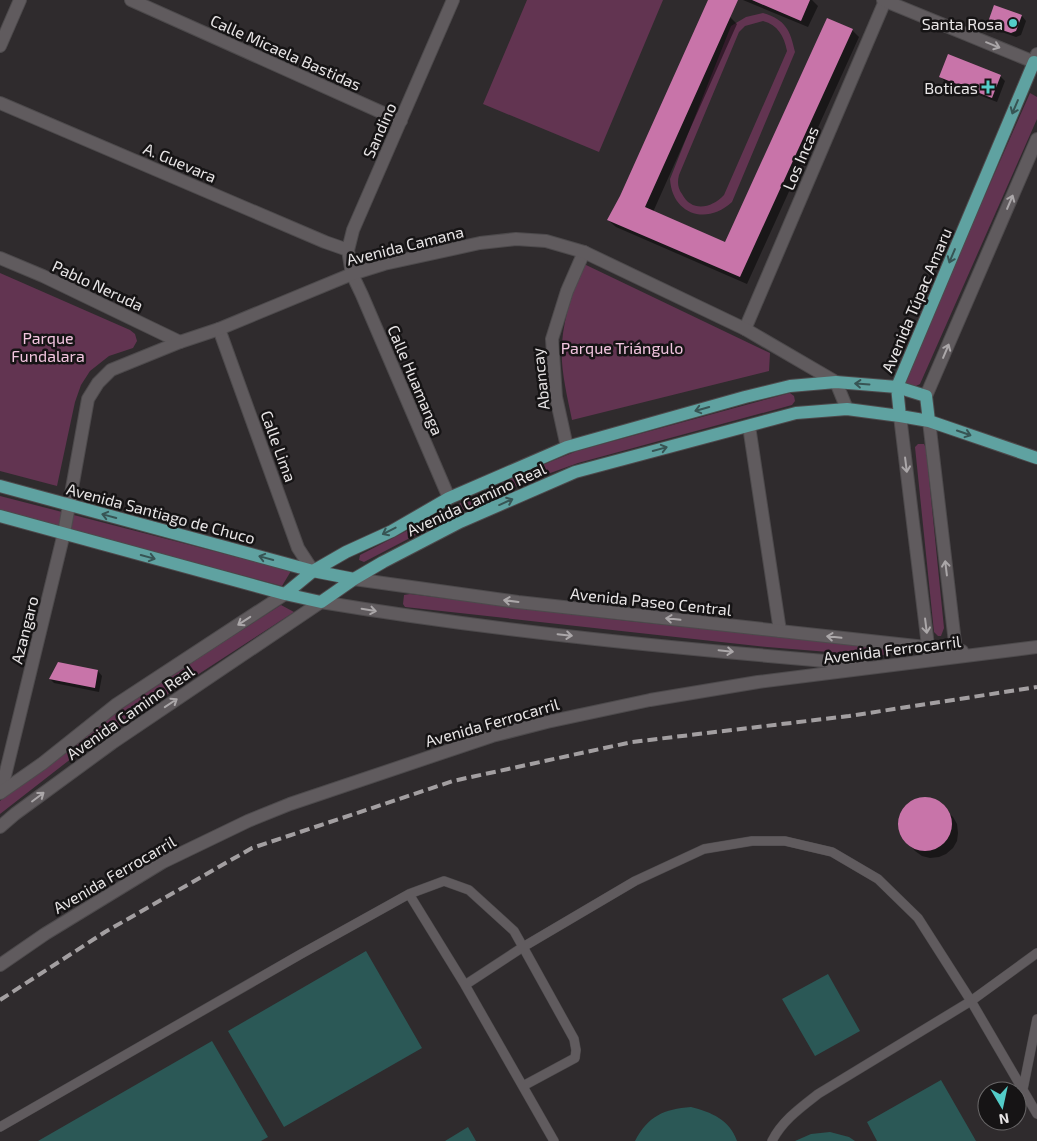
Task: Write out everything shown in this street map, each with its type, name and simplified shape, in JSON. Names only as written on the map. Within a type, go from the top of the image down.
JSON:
[{"type":"main road","name":"Avenida Túpac Amaru","points":[[900,416],[897,387],[1036,60]]},
{"type":"main road","name":"Avenida Camino Real","points":[[285,594],[313,571],[449,498],[567,447],[781,388],[836,382],[897,387],[926,396]]},
{"type":"main road","points":[[926,396],[928,422]]},
{"type":"main road","name":"Avenida Camino Real","points":[[321,602],[383,562],[460,522],[574,472],[796,413],[847,409],[900,416],[928,422],[1036,456]]},
{"type":"main road","name":"Avenida Santiago de Chuco","points":[[0,486],[313,571]]},
{"type":"main road","points":[[0,516],[285,594],[321,602]]},
{"type":"main road","name":"Avenida Paseo Central","points":[[313,571],[354,579]]},
{"type":"street","points":[[0,46],[20,0]]},
{"type":"street","name":"Calle Micaela Bastidas","points":[[131,0],[401,121]]},
{"type":"street","name":"Sandino","points":[[352,274],[348,250],[353,230],[453,0]]},
{"type":"street","points":[[884,0],[1036,60]]},
{"type":"street","name":"Los Incas","points":[[745,329],[884,0]]},
{"type":"street","name":"A. Guevara","points":[[0,103],[325,242],[348,250]]},
{"type":"street","points":[[926,396],[1037,139]]},
{"type":"street","name":"Avenida Camana","points":[[64,533],[88,399],[98,383],[111,370],[180,342],[219,329],[352,274],[384,264],[461,247],[516,239],[546,241],[584,252],[745,329],[836,382]]},
{"type":"street","name":"Abancay","points":[[567,447],[556,397],[552,339],[567,291],[584,252]]},
{"type":"street","name":"Pablo Neruda","points":[[0,258],[43,276],[180,342]]},
{"type":"street","name":"Calle Huamanga","points":[[352,274],[449,498]]},
{"type":"street","name":"Calle Lima","points":[[219,329],[298,548],[313,571]]},
{"type":"street","points":[[836,382],[847,409]]},
{"type":"street","name":"Avenida Túpac Amaru","points":[[900,416],[929,654]]},
{"type":"street","points":[[928,422],[956,651]]},
{"type":"street","points":[[749,426],[780,632]]},
{"type":"street","name":"Azangaro","points":[[0,793],[64,533]]},
{"type":"street","name":"Avenida Paseo Central","points":[[354,579],[518,602],[780,632],[929,654],[956,651],[987,654]]},
{"type":"street","name":"Avenida Camino Real","points":[[0,793],[44,763],[117,704],[285,594]]},
{"type":"street","points":[[321,602],[415,618],[504,629],[888,666]]},
{"type":"street","name":"Avenida Camino Real","points":[[0,828],[15,814],[112,743],[321,602]]},
{"type":"street","name":"Avenida Ferrocarril","points":[[0,965],[45,934],[172,858],[248,821],[290,804],[492,736],[650,700],[758,682],[888,666],[929,654],[987,654],[1037,647]]},
{"type":"lane","points":[[464,985],[523,947],[635,881],[704,849],[752,841],[785,841],[832,852],[878,879],[918,918],[1018,1081]]},
{"type":"lane","points":[[0,1128],[301,954],[409,894],[444,881],[469,890],[514,931],[574,1039],[575,1058],[522,1086]]},
{"type":"lane","points":[[409,894],[554,1141]]},
{"type":"lane","points":[[772,1141],[775,1134],[794,1112],[818,1094],[970,1001],[1037,953]]},
{"type":"lane","points":[[1025,1081],[1037,1019]]},
{"type":"lane","points":[[1027,1096],[1037,1114]]},
{"type":"green space","points":[[527,0],[663,0],[599,152],[483,104]]},
{"type":"green space","points":[[763,13],[777,19],[789,32],[795,52],[732,202],[712,213],[692,213],[677,201],[672,191],[670,179],[731,26],[746,17]],"holes":[[[763,21],[780,32],[787,51],[724,195],[714,203],[702,207],[691,204],[680,190],[678,183],[679,175],[739,32],[745,26]]]},
{"type":"green space","points":[[1030,93],[1037,97],[1037,119],[920,384],[914,387],[906,384],[905,377]]},
{"type":"green space","name":"Parque Triángulo","points":[[584,264],[770,353],[769,371],[572,420],[563,372],[562,343],[567,312]]},
{"type":"green space","name":"Parque Fundalara","points":[[0,273],[130,330],[135,334],[137,341],[133,348],[109,356],[90,371],[81,385],[75,402],[57,486],[0,471]]},
{"type":"green space","points":[[790,393],[794,396],[795,401],[792,405],[578,463],[531,480],[473,505],[364,562],[359,560],[360,555],[478,494],[577,451]]},
{"type":"green space","points":[[918,444],[924,444],[926,448],[944,628],[941,636],[934,632],[915,447]]},
{"type":"green space","points":[[0,496],[291,571],[282,586],[0,511]]},
{"type":"green space","points":[[410,594],[628,621],[888,648],[888,654],[878,656],[767,647],[405,607],[403,604],[404,595]]},
{"type":"green space","points":[[281,605],[294,612],[72,758],[0,814],[0,801],[59,754],[147,691]]},
{"type":"water","points":[[366,951],[422,1048],[284,1127],[228,1031]]},
{"type":"water","points":[[828,974],[860,1031],[815,1056],[782,999]]},
{"type":"water","points":[[212,1041],[268,1137],[261,1141],[38,1141]]},
{"type":"water","points":[[941,1080],[976,1141],[877,1141],[867,1122]]},
{"type":"water","points":[[691,1107],[706,1111],[725,1122],[737,1141],[635,1141],[645,1125],[658,1115]]},
{"type":"water","points":[[468,1127],[476,1141],[445,1141]]},
{"type":"water","points":[[830,1132],[849,1137],[855,1141],[795,1141],[811,1134]]},
{"type":"building","points":[[708,0],[738,0],[645,207],[725,242],[827,18],[853,29],[740,277],[607,220],[620,196]]},
{"type":"building","points":[[752,0],[810,0],[801,21]]},
{"type":"building","points":[[994,5],[1022,15],[1016,31],[1011,33],[987,25]]},
{"type":"building","points":[[948,54],[1001,75],[992,98],[939,77]]},
{"type":"building","points":[[58,662],[98,670],[95,688],[49,679]]},
{"type":"building","points":[[925,797],[935,799],[944,805],[950,814],[952,824],[950,834],[944,843],[935,849],[925,851],[915,849],[906,843],[900,834],[898,824],[900,814],[906,805],[915,799]]},
{"type":"railway","points":[[0,1000],[105,932],[252,848],[453,781],[632,742],[849,716],[1037,687]]},
{"type":"place","name":"Santa Rosa","points":[[1013,23]]},
{"type":"place","name":"Boticas","points":[[988,87]]}]
